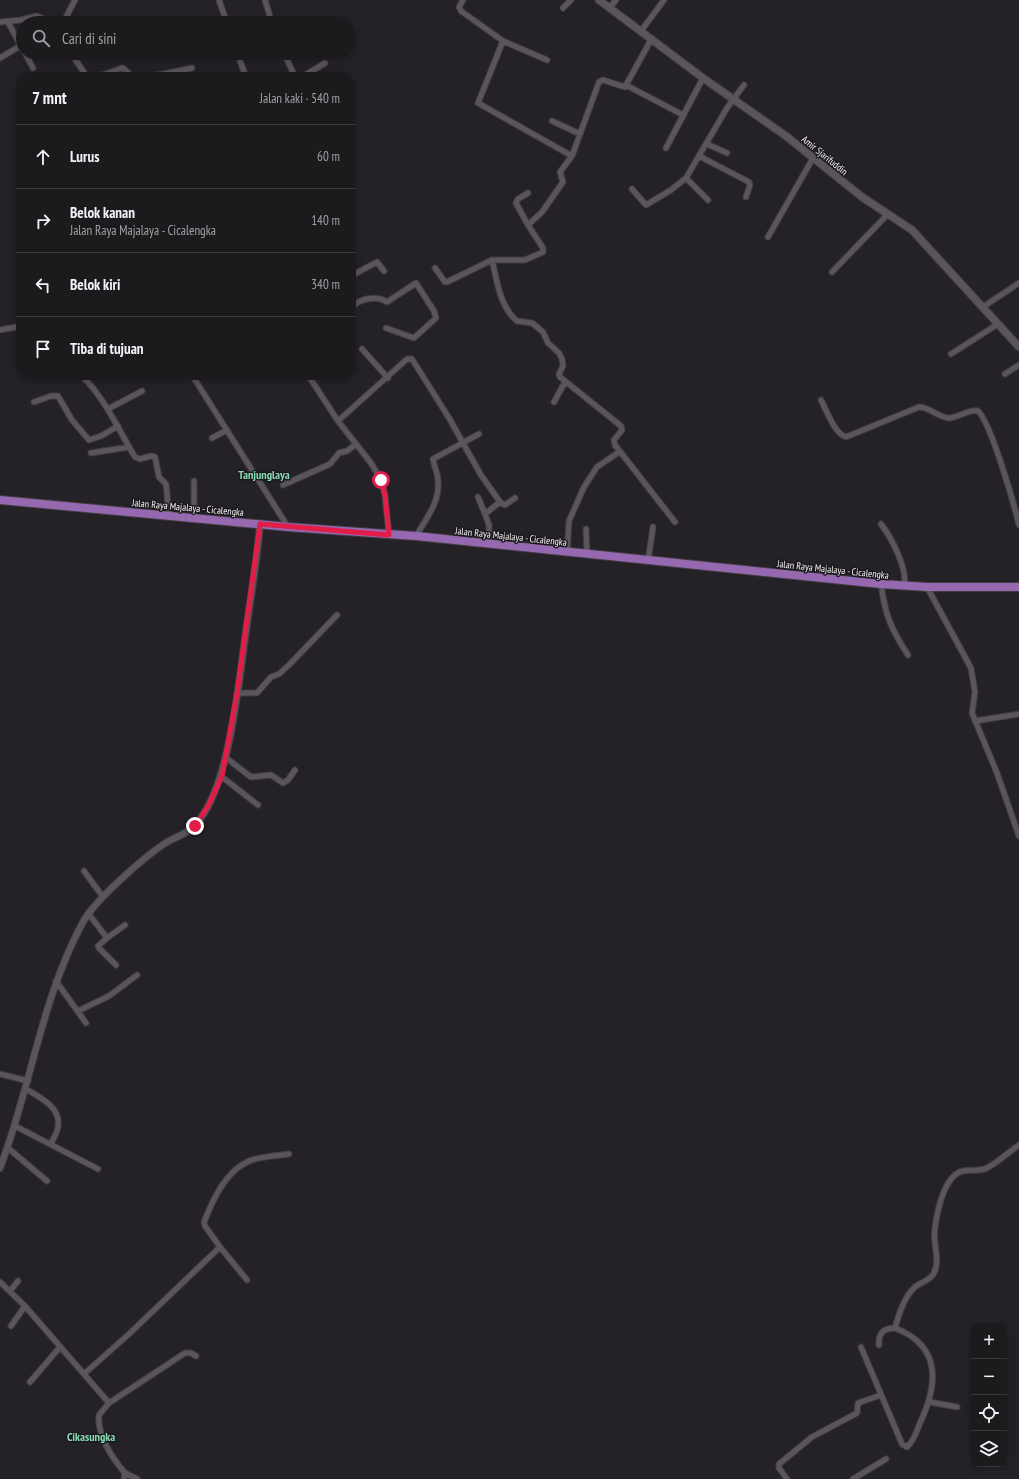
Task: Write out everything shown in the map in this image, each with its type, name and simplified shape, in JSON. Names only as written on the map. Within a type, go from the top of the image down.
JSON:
[{"type":"main road","name":"Amir Sjarifuddin","points":[[599,0],[652,38],[703,78],[786,136],[888,214],[912,230],[926,243],[1019,347]]},
{"type":"main road","name":"Jalan Raya Majalaya - Cicalengka","points":[[0,500],[288,527],[416,536],[567,553],[881,584],[926,587],[1019,587]]},
{"type":"street","points":[[67,16],[75,0]]},
{"type":"street","points":[[219,0],[225,16]]},
{"type":"street","points":[[265,0],[270,16]]},
{"type":"street","points":[[463,0],[459,7],[461,11],[503,41],[547,60]]},
{"type":"street","points":[[563,8],[571,0]]},
{"type":"street","points":[[610,7],[616,0]]},
{"type":"street","points":[[642,31],[664,0]]},
{"type":"street","points":[[0,22],[16,21]]},
{"type":"street","points":[[8,22],[16,37]]},
{"type":"street","points":[[528,225],[542,212],[563,182],[560,172],[572,156],[600,81],[603,80],[623,88],[652,38]]},
{"type":"street","points":[[503,41],[478,103],[572,156]]},
{"type":"street","points":[[0,58],[16,51]]},
{"type":"street","points":[[29,60],[33,68]]},
{"type":"street","points":[[75,60],[83,72]]},
{"type":"street","points":[[240,60],[244,72]]},
{"type":"street","points":[[287,60],[293,72]]},
{"type":"street","points":[[311,72],[326,63]]},
{"type":"street","points":[[111,72],[122,68],[127,72]]},
{"type":"street","points":[[172,72],[192,68]]},
{"type":"street","points":[[666,148],[703,78]]},
{"type":"street","points":[[632,189],[646,205],[671,190],[686,178],[733,99],[744,84]]},
{"type":"street","points":[[626,85],[683,115]]},
{"type":"street","points":[[552,121],[580,134]]},
{"type":"street","points":[[707,144],[727,153]]},
{"type":"street","points":[[700,156],[749,182],[750,185],[746,197]]},
{"type":"street","points":[[768,237],[813,158]]},
{"type":"street","points":[[686,178],[708,200]]},
{"type":"street","points":[[435,268],[445,282],[447,282],[492,260],[525,260],[543,252],[543,248],[516,203],[518,199],[528,192]]},
{"type":"street","points":[[832,272],[888,214]]},
{"type":"street","points":[[492,260],[502,299],[516,320],[532,323],[543,332],[548,343],[559,353],[562,359],[563,366],[559,374],[565,382],[621,426],[622,432],[614,441],[618,452],[675,522]]},
{"type":"street","points":[[356,273],[377,262],[384,271]]},
{"type":"street","points":[[356,306],[364,300],[378,297],[387,302],[416,283],[434,311],[436,318],[414,338],[386,328]]},
{"type":"street","points":[[983,307],[1019,283]]},
{"type":"street","points":[[951,354],[998,324]]},
{"type":"street","points":[[0,330],[16,327]]},
{"type":"street","points":[[362,349],[388,378]]},
{"type":"street","points":[[338,421],[388,378],[407,359],[412,359],[449,418],[481,475],[500,502],[504,505],[515,498]]},
{"type":"street","points":[[1005,374],[1019,365]]},
{"type":"street","points":[[85,380],[108,408],[137,459],[151,456],[155,457],[160,478],[166,484],[169,515]]},
{"type":"street","points":[[195,380],[288,527]]},
{"type":"street","points":[[311,380],[338,421],[371,463],[381,480],[385,495],[389,535]]},
{"type":"street","points":[[554,402],[565,382]]},
{"type":"street","points":[[108,408],[142,391]]},
{"type":"street","points":[[34,402],[51,396],[58,396],[72,420],[89,440],[101,436],[118,426]]},
{"type":"street","points":[[821,400],[840,433],[846,437],[919,407],[950,418],[973,410],[978,411],[989,432],[1010,488],[1019,524]]},
{"type":"street","points":[[212,438],[227,430]]},
{"type":"street","points":[[416,536],[433,508],[438,492],[438,475],[433,460],[462,442],[479,434]]},
{"type":"street","points":[[283,485],[331,464],[339,453],[347,451],[356,444]]},
{"type":"street","points":[[91,453],[129,446]]},
{"type":"street","points":[[567,553],[570,521],[584,487],[597,466],[618,452]]},
{"type":"street","points":[[194,481],[194,518]]},
{"type":"street","points":[[478,497],[486,514],[490,528],[489,544]]},
{"type":"street","points":[[486,514],[500,502]]},
{"type":"street","points":[[0,1168],[8,1148],[26,1089],[47,1007],[66,956],[88,913],[103,897],[155,850],[195,826],[208,806],[222,776],[237,693],[260,524]]},
{"type":"street","points":[[881,524],[888,533],[895,547],[904,574],[904,585]]},
{"type":"street","points":[[648,561],[653,527]]},
{"type":"street","points":[[586,529],[586,554]]},
{"type":"street","points":[[881,584],[886,615],[893,632],[908,655]]},
{"type":"street","points":[[926,587],[971,668],[975,692],[972,713],[997,772],[1019,836]]},
{"type":"street","points":[[237,693],[258,694],[271,677],[279,674],[289,665],[337,615]]},
{"type":"street","points":[[975,721],[1019,714]]},
{"type":"street","points":[[225,758],[251,777],[271,774],[283,783],[288,780],[295,770]]},
{"type":"street","points":[[222,776],[258,805]]},
{"type":"street","points":[[84,871],[103,897]]},
{"type":"street","points":[[88,913],[107,938]]},
{"type":"street","points":[[116,966],[98,948],[107,938],[125,925]]},
{"type":"street","points":[[78,1011],[110,996],[137,975]]},
{"type":"street","points":[[56,981],[86,1023]]},
{"type":"street","points":[[0,1074],[28,1081]]},
{"type":"street","points":[[26,1089],[44,1100],[54,1110],[59,1124],[51,1144]]},
{"type":"street","points":[[15,1126],[98,1169]]},
{"type":"street","points":[[895,1328],[909,1294],[915,1287],[935,1273],[937,1265],[933,1240],[934,1230],[943,1193],[952,1178],[961,1171],[988,1168],[1019,1145]]},
{"type":"street","points":[[8,1148],[47,1181]]},
{"type":"street","points":[[247,1280],[205,1226],[204,1222],[229,1175],[241,1165],[251,1160],[289,1154]]},
{"type":"street","points":[[84,1374],[129,1334],[220,1246]]},
{"type":"street","points":[[10,1290],[18,1281]]},
{"type":"street","points":[[0,1282],[25,1306],[110,1403]]},
{"type":"street","points":[[11,1326],[25,1306]]},
{"type":"street","points":[[861,1347],[905,1447],[909,1446],[930,1402],[932,1375],[930,1356],[919,1344],[895,1328],[890,1328],[881,1333],[878,1338],[879,1345]]},
{"type":"street","points":[[30,1382],[60,1346]]},
{"type":"street","points":[[137,1479],[125,1473],[111,1452],[100,1427],[99,1415],[110,1403],[185,1354],[191,1353],[196,1356]]},
{"type":"street","points":[[787,1479],[779,1468],[779,1464],[818,1434],[857,1413],[858,1403],[881,1395]]},
{"type":"street","points":[[930,1402],[957,1407]]},
{"type":"street","points":[[850,1479],[886,1459]]},
{"type":"street","points":[[124,1479],[125,1473]]},
{"type":"district","name":"Tanjunglaya","points":[[264,475]]},
{"type":"district","name":"Cikasungka","points":[[91,1437]]},
{"type":"route","points":[[195,826],[208,806],[222,776],[237,693],[257,555],[260,524],[389,535],[387,506],[381,480]]}]
